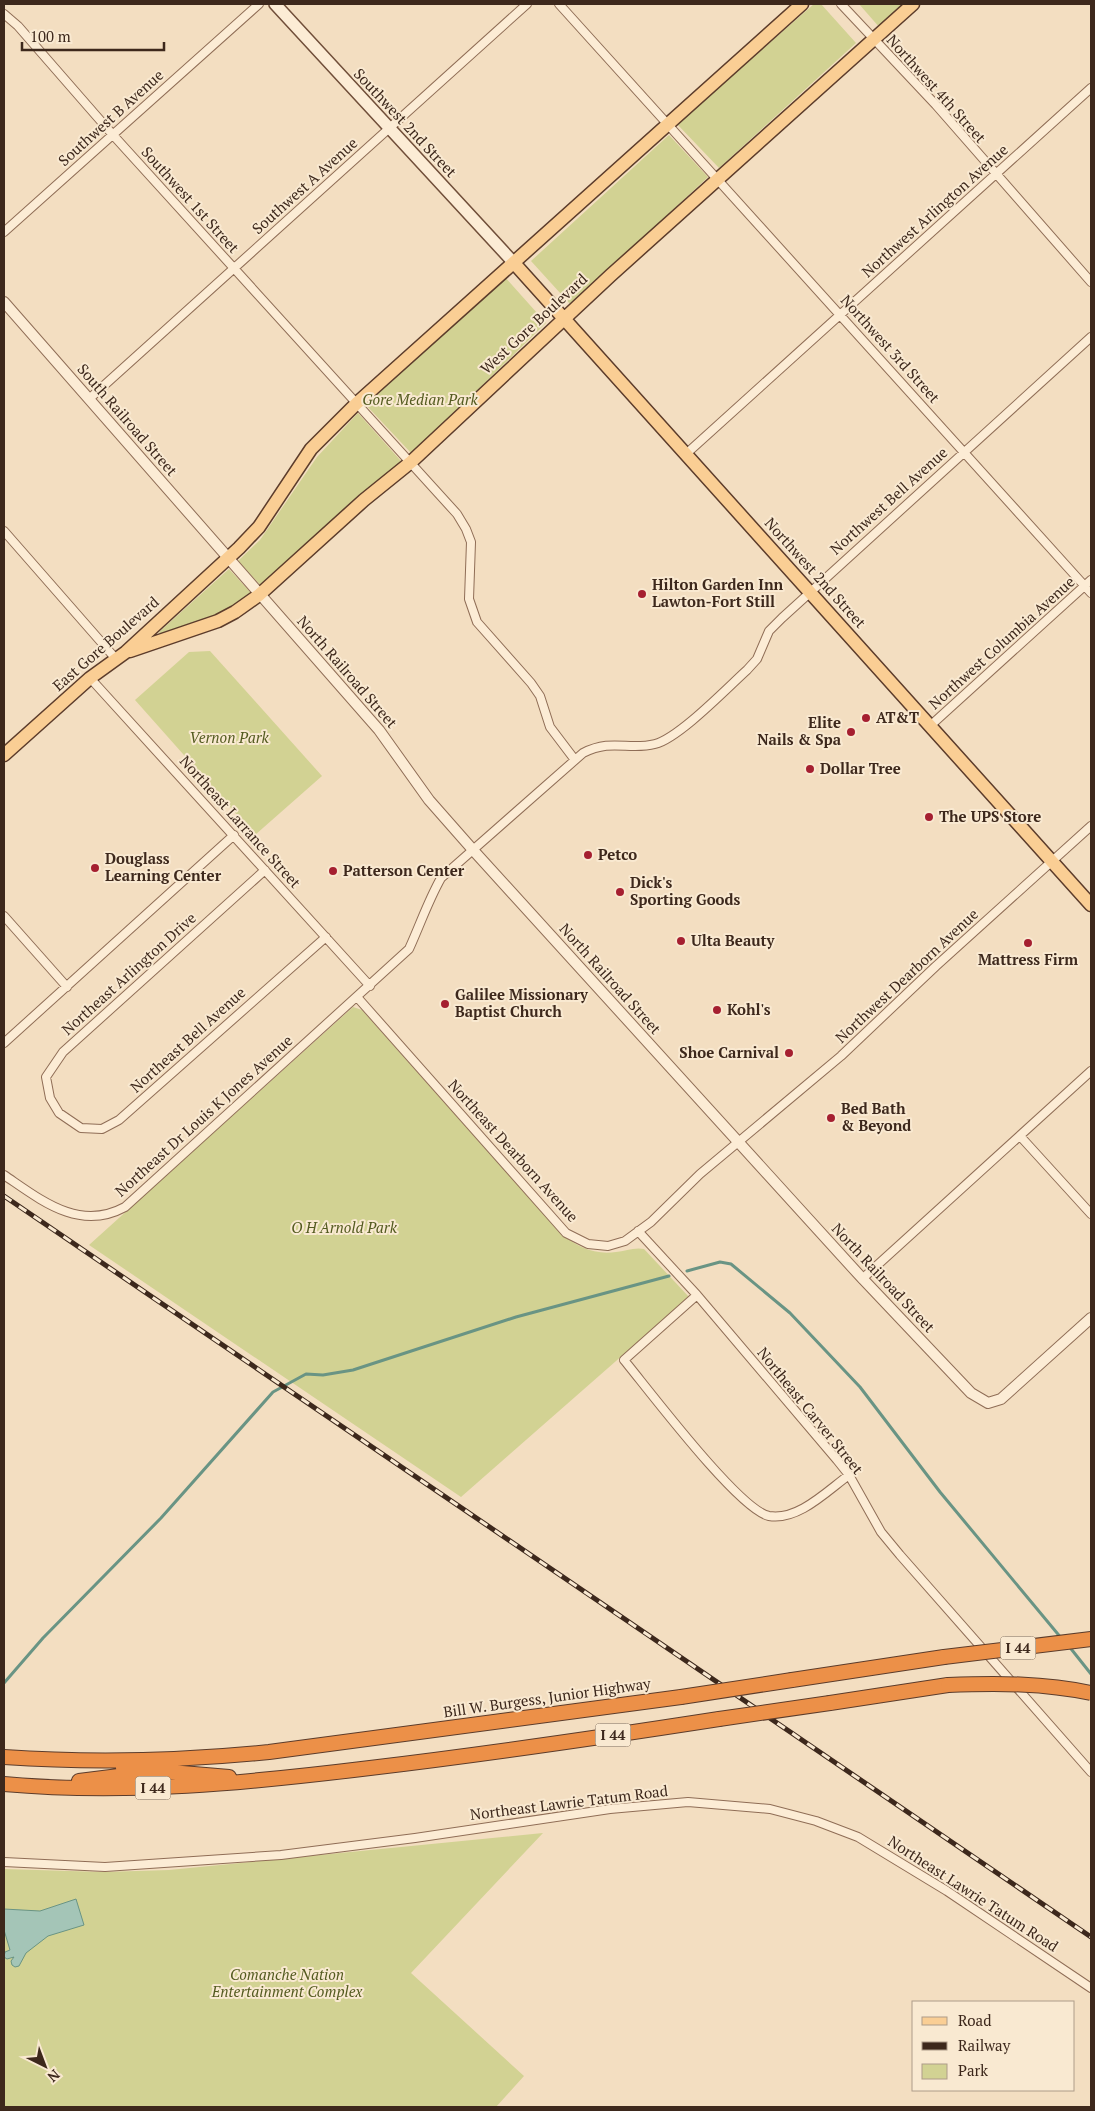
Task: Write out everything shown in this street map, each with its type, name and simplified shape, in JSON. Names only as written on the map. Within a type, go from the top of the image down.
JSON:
[{"type":"highway","name":"Bill W. Burgess, Junior Highway","points":[[4,1757],[89,1761],[151,1760],[211,1758],[269,1752],[681,1697],[944,1658],[1091,1639]]},
{"type":"highway","name":"I 44","points":[[4,1784],[34,1787],[152,1788],[272,1780],[507,1752],[948,1685],[1036,1684],[1091,1693]]},
{"type":"highway","points":[[34,1787],[155,1772],[269,1752]]},
{"type":"highway","points":[[34,1759],[155,1772],[272,1780]]},
{"type":"main road","name":"Southwest 2nd Street","points":[[275,4],[514,263]]},
{"type":"main road","points":[[228,558],[259,527],[311,449],[357,403],[802,4]]},
{"type":"main road","name":"West Gore Boulevard","points":[[121,656],[218,621],[235,612],[259,595],[364,500],[410,462],[563,319],[913,4]]},
{"type":"main road","name":"Northwest 2nd Street","points":[[514,263],[1091,905]]},
{"type":"main road","name":"East Gore Boulevard","points":[[4,755],[90,678],[121,656],[228,558]]},
{"type":"street","name":"Southwest B Avenue","points":[[4,232],[259,4]]},
{"type":"street","name":"Southwest A Avenue","points":[[88,399],[527,4]]},
{"type":"street","name":"Northwest 3rd Street","points":[[559,4],[718,178],[963,452],[1088,583],[1091,593]]},
{"type":"street","name":"Northwest 4th Street","points":[[841,4],[936,105],[1091,282]]},
{"type":"street","name":"Southwest 1st Street","points":[[4,14],[18,26],[113,135],[457,514],[471,542],[469,599],[477,622],[531,683],[540,696],[550,727],[575,760]]},
{"type":"street","name":"Northwest Arlington Avenue","points":[[686,454],[1091,88]]},
{"type":"street","name":"South Railroad Street","points":[[4,302],[228,558]]},
{"type":"street","name":"Northwest Bell Avenue","points":[[473,850],[575,760],[595,747],[613,744],[643,746],[656,744],[676,732],[747,670],[757,659],[768,631],[810,591],[1091,337]]},
{"type":"street","points":[[4,531],[121,656]]},
{"type":"street","name":"North Railroad Street","points":[[228,558],[379,730],[430,800],[473,850],[862,1279],[971,1393],[988,1403],[1001,1399],[1091,1318]]},
{"type":"street","name":"Northwest Columbia Avenue","points":[[930,726],[1088,583]]},
{"type":"street","name":"Northeast Larrance Street","points":[[90,678],[370,986]]},
{"type":"street","name":"Northwest Dearborn Avenue","points":[[739,1143],[842,1056],[936,966],[1091,826]]},
{"type":"street","points":[[4,1043],[234,835]]},
{"type":"street","points":[[357,997],[409,949],[430,897],[441,878],[473,850]]},
{"type":"street","name":"Northeast Arlington Drive","points":[[59,1113],[50,1098],[46,1078],[63,1052],[265,870]]},
{"type":"street","points":[[4,916],[66,987]]},
{"type":"street","name":"Northeast Bell Avenue","points":[[59,1113],[81,1128],[102,1128],[119,1120],[326,937]]},
{"type":"street","name":"Northeast Dearborn Avenue","points":[[357,997],[566,1234],[588,1244],[608,1246],[625,1241],[651,1222],[700,1174],[739,1143]]},
{"type":"street","name":"Northeast Dr Louis K Jones Avenue","points":[[4,1175],[46,1203],[64,1212],[81,1216],[112,1215],[125,1208],[357,997]]},
{"type":"street","points":[[862,1279],[1091,1071]]},
{"type":"street","points":[[1020,1136],[1091,1214]]},
{"type":"street","name":"Northeast Carver Street","points":[[638,1231],[697,1295],[849,1475],[881,1532],[900,1555],[1091,1772]]},
{"type":"street","points":[[697,1295],[624,1360],[718,1474],[750,1507],[769,1516],[791,1514],[809,1504],[849,1475]]},
{"type":"street","name":"Northeast Lawrie Tatum Road","points":[[4,1862],[105,1867],[159,1864],[281,1855],[415,1838],[610,1809],[678,1803],[770,1809],[816,1821],[858,1837],[947,1891],[1091,1988]]},
{"type":"green space","points":[[814,4],[821,4],[856,43],[719,168],[677,124]]},
{"type":"green space","points":[[859,4],[907,4],[880,28]]},
{"type":"green space","points":[[669,135],[708,177],[571,305],[531,261]]},
{"type":"green space","name":"Gore Median Park","points":[[504,276],[546,323],[412,454],[366,405]]},
{"type":"green space","name":"Gore Median Park","points":[[358,413],[401,461],[263,588],[238,561],[260,540],[317,457]]},
{"type":"green space","points":[[229,569],[253,595],[217,616],[160,634],[159,632]]},
{"type":"green space","name":"Vernon Park","points":[[210,651],[322,776],[255,835],[135,700],[189,652]]},
{"type":"green space","name":"O H Arnold Park","points":[[353,1007],[362,1010],[561,1234],[574,1243],[593,1251],[608,1253],[644,1249],[689,1297],[461,1497],[89,1245]]},
{"type":"green space","name":"Comanche Nation Entertainment Complex","points":[[543,1833],[411,1973],[524,2076],[496,2107],[4,2107],[4,1869],[103,1872],[169,1870]]},
{"type":"shaded area","points":[[76,1899],[84,1925],[48,1936],[26,1953],[19,1966],[15,1967],[12,1965],[11,1961],[14,1957],[7,1959],[4,1957],[5,1952],[10,1950],[4,1930],[4,1909],[40,1911]]},
{"type":"waterway","points":[[687,1271],[720,1262],[731,1264],[790,1313],[860,1387],[940,1492],[1062,1639]]},
{"type":"waterway","points":[[4,1683],[43,1638],[161,1518],[273,1392],[306,1374],[323,1375],[353,1370],[516,1317],[669,1276]]},
{"type":"waterway","points":[[1068,1645],[1091,1674]]},
{"type":"railway","points":[[4,1196],[1091,1937]]},
{"type":"place","name":"Hilton Garden Inn Lawton-Fort Still","points":[[642,594]]},
{"type":"place","name":"AT&T","points":[[866,718]]},
{"type":"place","name":"Elite Nails & Spa","points":[[851,732]]},
{"type":"place","name":"Dollar Tree","points":[[810,769]]},
{"type":"place","name":"The UPS Store","points":[[929,817]]},
{"type":"place","name":"Petco","points":[[588,855]]},
{"type":"place","name":"Douglass Learning Center","points":[[95,868]]},
{"type":"place","name":"Patterson Center","points":[[333,871]]},
{"type":"place","name":"Dick's Sporting Goods","points":[[620,892]]},
{"type":"place","name":"Ulta Beauty","points":[[681,941]]},
{"type":"place","name":"Mattress Firm","points":[[1028,943]]},
{"type":"place","name":"Galilee Missionary Baptist Church","points":[[445,1004]]},
{"type":"place","name":"Kohl's","points":[[717,1010]]},
{"type":"place","name":"Shoe Carnival","points":[[789,1053]]},
{"type":"place","name":"Bed Bath & Beyond","points":[[831,1118]]}]
